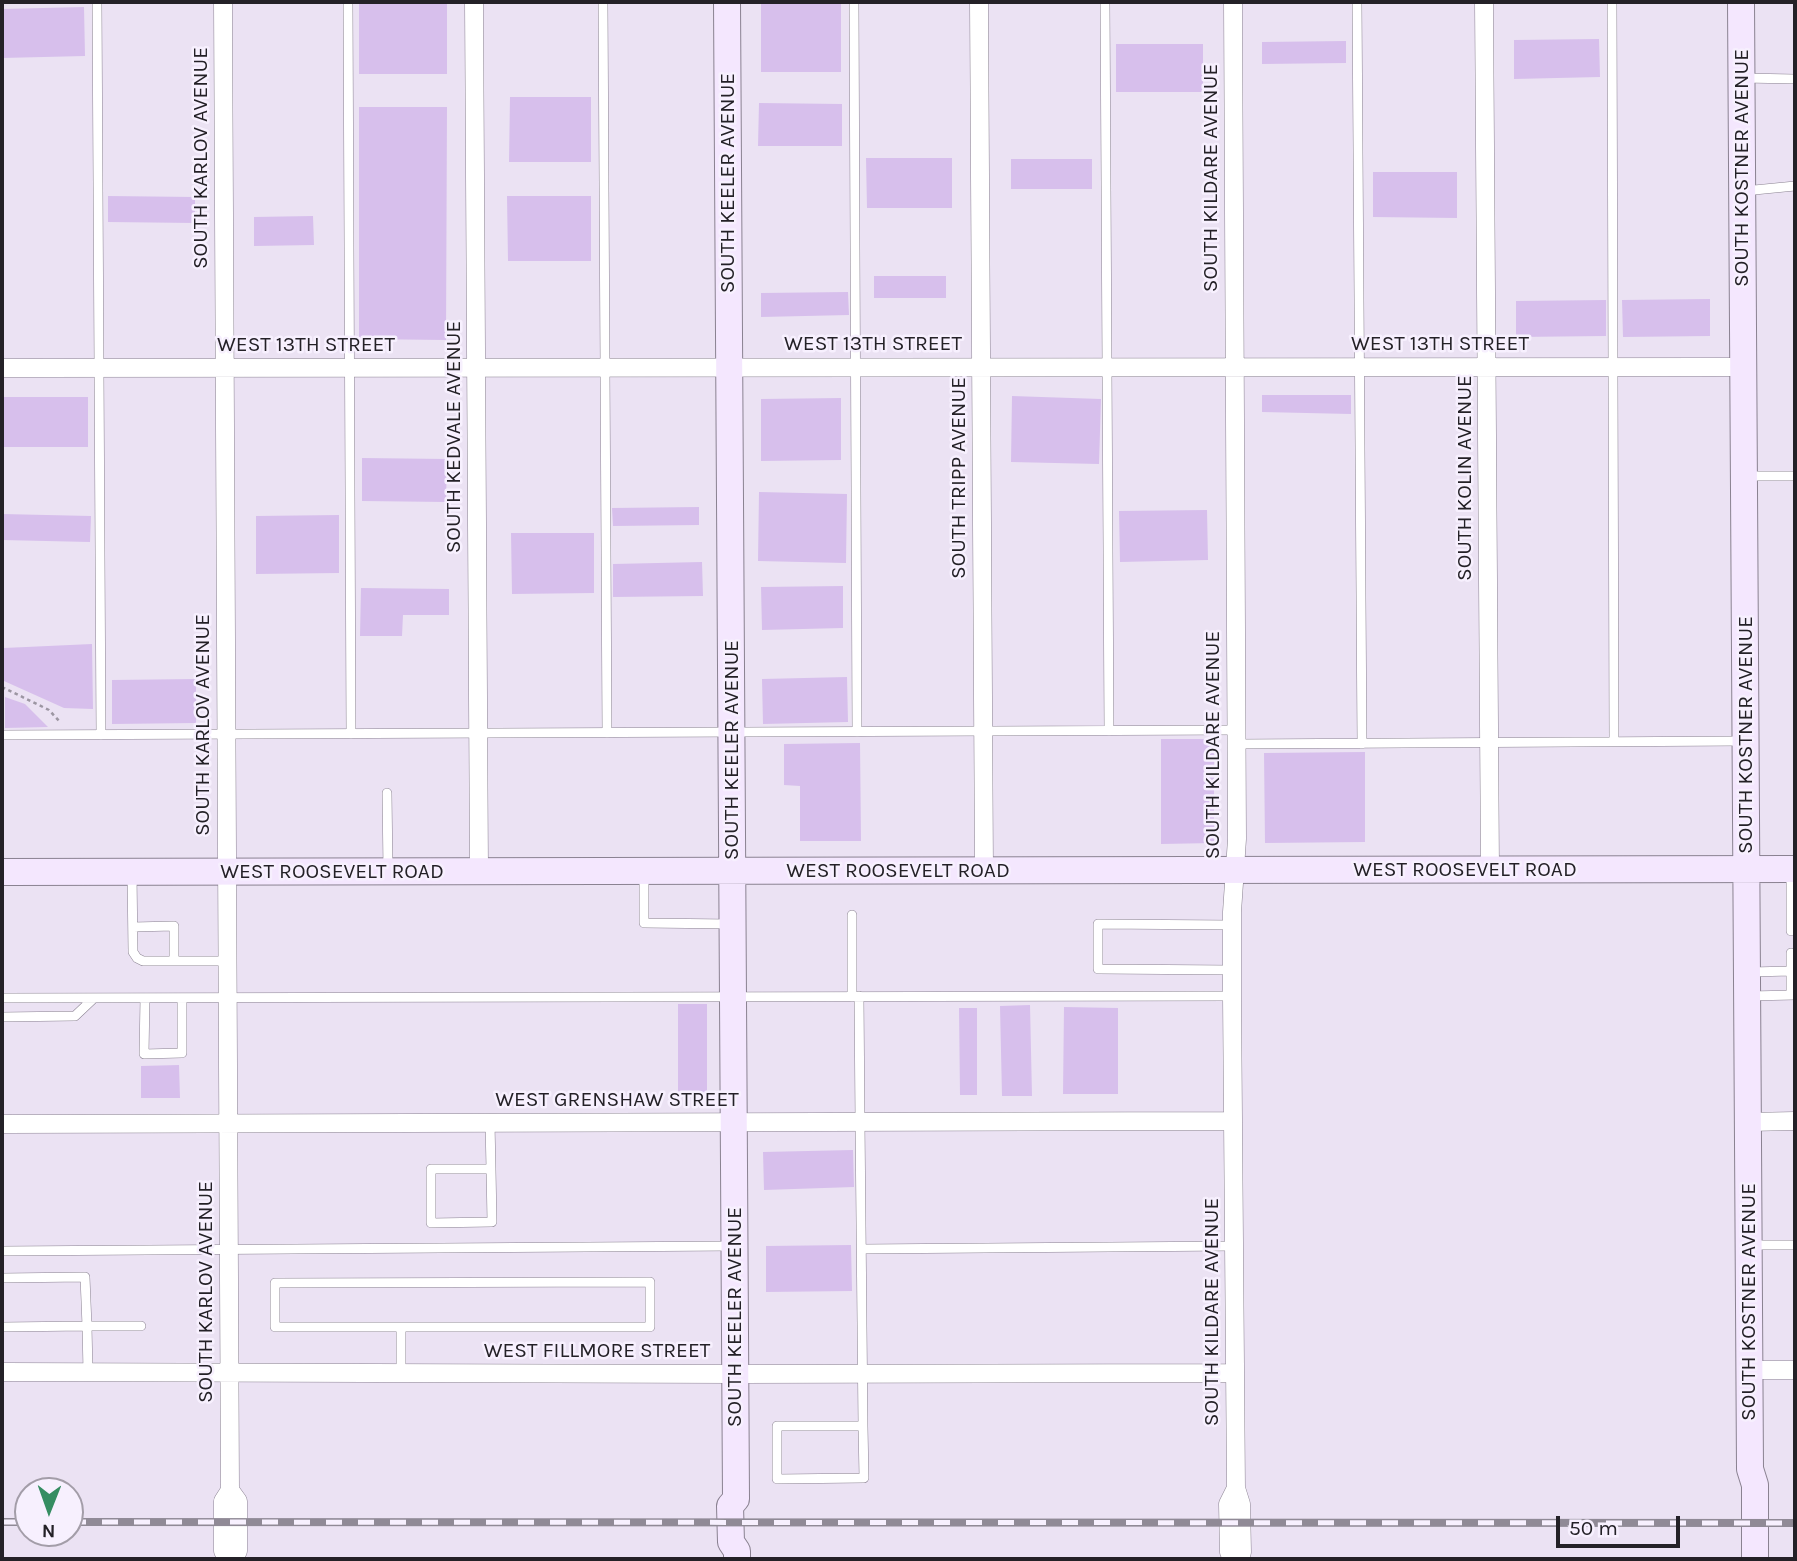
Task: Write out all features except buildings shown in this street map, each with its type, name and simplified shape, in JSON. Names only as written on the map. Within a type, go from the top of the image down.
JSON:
[{"type":"street","name":"SOUTH KARLOV AVENUE","points":[[223,2],[230,1372],[230,1490],[223,1502],[223,1551],[227,1559]]},
{"type":"street","name":"SOUTH KEDVALE AVENUE","points":[[474,2],[479,872]]},
{"type":"street","name":"SOUTH KEELER AVENUE","points":[[727,2],[736,1499],[743,1506],[743,1541],[737,1555]]},
{"type":"street","name":"SOUTH TRIPP AVENUE","points":[[979,2],[984,871]]},
{"type":"street","name":"SOUTH KILDARE AVENUE","points":[[1233,2],[1237,839],[1232,925],[1232,996],[1234,1373],[1236,1488],[1241,1504],[1240,1559]]},
{"type":"street","name":"SOUTH KOLIN AVENUE","points":[[1484,2],[1490,870]]},
{"type":"street","name":"SOUTH KOSTNER AVENUE","points":[[1741,2],[1750,1469],[1755,1485],[1755,1559]]},
{"type":"street","name":"WEST 13TH STREET","points":[[2,368],[1743,367]]},
{"type":"street","name":"WEST ROOSEVELT ROAD","points":[[2,872],[1793,869]]},
{"type":"street","name":"WEST GRENSHAW STREET","points":[[2,1125],[1233,1121]]},
{"type":"street","points":[[1748,1122],[1795,1121]]},
{"type":"street","points":[[1750,1370],[1795,1370]]},
{"type":"street","name":"WEST FILLMORE STREET","points":[[2,1372],[1234,1373]]},
{"type":"street","name":"SOUTH KOSTNER AVENUE","points":[[1744,1559],[1744,1486],[1750,1469]]},
{"type":"street","name":"SOUTH KILDARE AVENUE","points":[[1232,1559],[1229,1552],[1228,1504],[1236,1488]]},
{"type":"street","name":"SOUTH KARLOV AVENUE","points":[[230,1490],[238,1501],[238,1551],[234,1559]]},
{"type":"lane","points":[[97,2],[101,735]]},
{"type":"lane","points":[[348,2],[351,734]]},
{"type":"lane","points":[[603,2],[607,733]]},
{"type":"lane","points":[[854,2],[857,732]]},
{"type":"lane","points":[[1105,2],[1109,731]]},
{"type":"lane","points":[[1357,2],[1362,744]]},
{"type":"lane","points":[[1612,2],[1614,742]]},
{"type":"lane","points":[[1742,78],[1795,79]]},
{"type":"lane","points":[[1742,191],[1795,186]]},
{"type":"lane","points":[[1744,476],[1795,476]]},
{"type":"lane","points":[[2,736],[1109,731],[1362,744],[1746,741]]},
{"type":"lane","points":[[387,793],[388,872]]},
{"type":"lane","points":[[1791,931],[1793,869]]},
{"type":"lane","points":[[644,871],[644,923],[733,924]]},
{"type":"lane","points":[[132,872],[133,952],[137,958],[143,961],[227,961]]},
{"type":"lane","points":[[852,915],[860,1122],[862,1248],[863,1374],[863,1426],[863,1478],[777,1479],[776,1426],[863,1426]]},
{"type":"lane","points":[[1232,925],[1098,924],[1098,970],[1232,970]]},
{"type":"lane","points":[[133,927],[174,926],[174,961]]},
{"type":"lane","points":[[1748,984],[1793,995],[1791,953]]},
{"type":"lane","points":[[1748,984],[1791,971]]},
{"type":"lane","points":[[2,998],[1232,996]]},
{"type":"lane","points":[[2,1017],[75,1016],[94,998]]},
{"type":"lane","points":[[145,998],[144,1054],[182,1053],[182,998]]},
{"type":"lane","points":[[490,1123],[491,1169],[492,1222],[431,1223],[431,1170],[491,1169]]},
{"type":"lane","points":[[1749,1245],[1795,1245]]},
{"type":"lane","points":[[2,1251],[735,1246]]},
{"type":"lane","points":[[862,1248],[1234,1246]]},
{"type":"lane","points":[[2,1278],[85,1277],[88,1372]]},
{"type":"lane","points":[[650,1282],[650,1327],[401,1327],[275,1327],[275,1283],[650,1282]]},
{"type":"lane","points":[[2,1327],[141,1326]]},
{"type":"lane","points":[[401,1327],[401,1372]]},
{"type":"path","points":[[2,687],[49,710],[72,735]]},
{"type":"shaded area","points":[[359,2],[447,2],[447,74],[359,74]]},
{"type":"shaded area","points":[[761,2],[841,2],[841,72],[761,72]]},
{"type":"shaded area","points":[[84,7],[85,56],[2,58],[2,9]]},
{"type":"shaded area","points":[[1599,39],[1600,77],[1514,79],[1514,40]]},
{"type":"shaded area","points":[[1346,41],[1346,63],[1262,64],[1262,42]]},
{"type":"shaded area","points":[[1116,44],[1203,44],[1203,92],[1116,92]]},
{"type":"shaded area","points":[[510,97],[591,97],[591,162],[509,162]]},
{"type":"shaded area","points":[[759,103],[842,104],[842,146],[758,146]]},
{"type":"shaded area","points":[[359,107],[447,107],[446,340],[359,339]]},
{"type":"shaded area","points":[[866,158],[952,158],[952,208],[867,208]]},
{"type":"shaded area","points":[[1011,159],[1092,159],[1092,189],[1011,189]]},
{"type":"shaded area","points":[[1373,172],[1457,172],[1457,218],[1373,217]]},
{"type":"shaded area","points":[[108,196],[195,197],[195,223],[108,222]]},
{"type":"shaded area","points":[[507,196],[591,196],[591,261],[508,261]]},
{"type":"shaded area","points":[[313,216],[314,245],[254,246],[254,217]]},
{"type":"shaded area","points":[[874,276],[946,276],[946,298],[874,298]]},
{"type":"shaded area","points":[[848,292],[849,315],[761,317],[761,293]]},
{"type":"shaded area","points":[[1710,299],[1710,336],[1623,337],[1622,300]]},
{"type":"shaded area","points":[[1606,300],[1606,336],[1516,337],[1516,301]]},
{"type":"shaded area","points":[[1262,395],[1351,395],[1351,414],[1262,412]]},
{"type":"shaded area","points":[[1012,396],[1101,399],[1099,464],[1011,462]]},
{"type":"shaded area","points":[[2,397],[88,397],[88,447],[3,447]]},
{"type":"shaded area","points":[[841,398],[841,460],[761,461],[761,399]]},
{"type":"shaded area","points":[[362,458],[447,459],[446,502],[362,501]]},
{"type":"shaded area","points":[[759,492],[847,494],[846,563],[758,561]]},
{"type":"shaded area","points":[[699,507],[699,525],[613,526],[612,508]]},
{"type":"shaded area","points":[[1207,510],[1208,560],[1120,562],[1119,511]]},
{"type":"shaded area","points":[[2,514],[91,516],[90,542],[2,540]]},
{"type":"shaded area","points":[[339,515],[339,573],[256,574],[256,516]]},
{"type":"shaded area","points":[[511,533],[594,533],[594,593],[512,594]]},
{"type":"shaded area","points":[[702,562],[703,596],[613,597],[613,564]]},
{"type":"shaded area","points":[[843,586],[843,628],[762,630],[761,587]]},
{"type":"shaded area","points":[[361,588],[449,589],[449,615],[403,615],[402,636],[360,636]]},
{"type":"shaded area","points":[[92,644],[93,709],[64,708],[4,681],[4,648]]},
{"type":"shaded area","points":[[847,677],[848,722],[763,724],[762,679]]},
{"type":"shaded area","points":[[196,679],[196,723],[112,724],[112,680]]},
{"type":"shaded area","points":[[5,697],[25,704],[48,727],[5,728]]},
{"type":"shaded area","points":[[1161,739],[1214,739],[1214,843],[1161,844]]},
{"type":"shaded area","points":[[860,743],[861,841],[800,841],[800,786],[784,785],[784,744]]},
{"type":"shaded area","points":[[1365,752],[1365,842],[1265,843],[1264,753]]},
{"type":"shaded area","points":[[678,1004],[707,1004],[707,1095],[678,1095]]},
{"type":"shaded area","points":[[1030,1005],[1032,1096],[1002,1096],[1000,1006]]},
{"type":"shaded area","points":[[1064,1007],[1118,1008],[1118,1094],[1063,1094]]},
{"type":"shaded area","points":[[959,1008],[977,1008],[977,1095],[960,1095]]},
{"type":"shaded area","points":[[179,1065],[180,1098],[141,1098],[141,1066]]},
{"type":"shaded area","points":[[853,1150],[854,1187],[764,1190],[763,1152]]},
{"type":"shaded area","points":[[851,1245],[852,1291],[766,1292],[766,1246]]},
{"type":"railway","points":[[2,1522],[14,1522]]},
{"type":"railway","points":[[84,1522],[1795,1523]]}]
